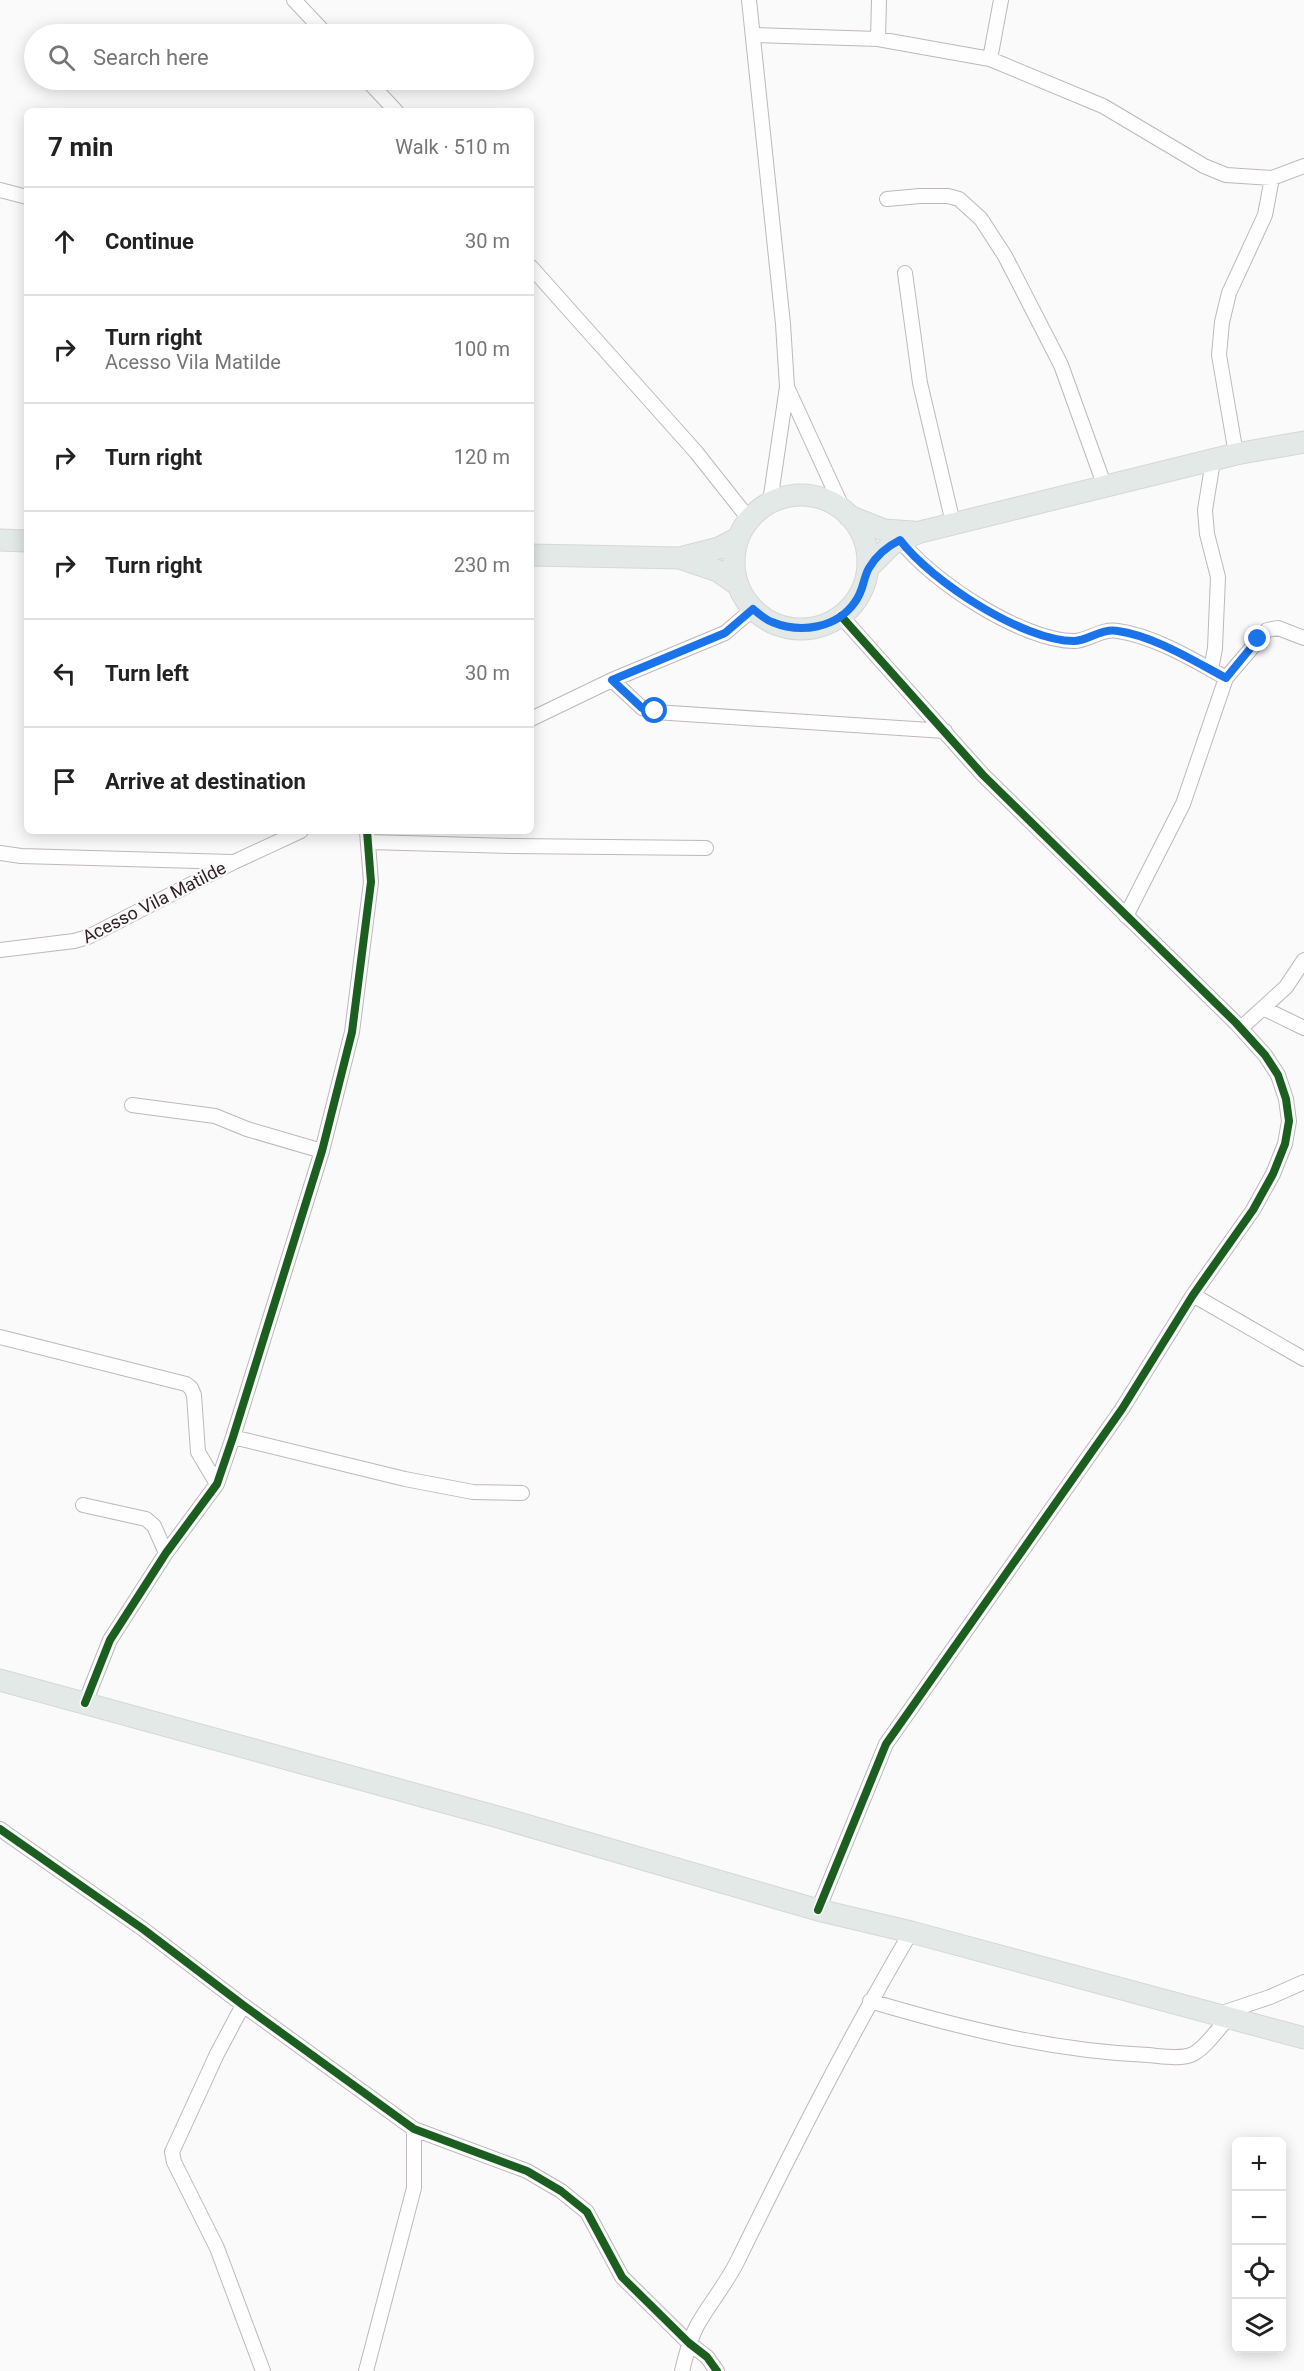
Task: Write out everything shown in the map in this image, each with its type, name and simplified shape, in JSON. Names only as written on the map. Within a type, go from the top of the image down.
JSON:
[{"type":"main road","points":[[868,568],[883,552],[900,540],[920,532],[1236,454],[1304,442]]},
{"type":"main road","points":[[846,513],[859,527],[868,549],[868,568],[864,586],[855,603],[841,616],[819,627],[794,629],[771,622],[753,609],[738,585],[734,560],[738,538],[749,519],[770,502],[797,495],[821,498],[846,513],[884,530],[901,533],[920,532]]},
{"type":"main road","points":[[534,555],[680,558],[719,548],[738,538]]},
{"type":"main road","points":[[0,540],[24,541]]},
{"type":"main road","points":[[680,558],[718,571],[738,585]]},
{"type":"main road","points":[[0,1680],[498,1817],[818,1910],[912,1932],[1304,2038]]},
{"type":"street","points":[[294,0],[317,24]]},
{"type":"street","points":[[749,0],[783,324],[787,387],[770,502]]},
{"type":"street","points":[[878,39],[879,0]]},
{"type":"street","points":[[990,59],[1000,0]]},
{"type":"street","points":[[753,35],[878,39],[990,59],[1103,106],[1204,166],[1226,175],[1272,178],[1304,166]]},
{"type":"street","points":[[376,90],[393,108]]},
{"type":"street","points":[[1236,454],[1219,355],[1222,322],[1228,292],[1265,215],[1272,178]]},
{"type":"street","points":[[0,190],[24,196]]},
{"type":"street","points":[[887,199],[948,196],[959,199],[981,219],[1005,256],[1061,366],[1105,487]]},
{"type":"street","points":[[534,270],[696,452],[749,519]]},
{"type":"street","points":[[905,273],[920,383],[953,523]]},
{"type":"street","points":[[787,387],[846,513]]},
{"type":"street","points":[[1211,670],[1215,648],[1218,577],[1207,534],[1205,510],[1213,461]]},
{"type":"street","points":[[900,540],[910,554],[947,583],[984,608],[1031,633],[1077,642],[1097,633],[1115,630],[1142,636],[1226,678]]},
{"type":"street","points":[[534,718],[612,680],[725,633],[753,609]]},
{"type":"street","points":[[818,1910],[886,1744],[1122,1408],[1192,1295],[1253,1210],[1274,1174],[1286,1144],[1289,1121],[1286,1099],[1278,1075],[1265,1055],[983,775],[841,616]]},
{"type":"street","points":[[1126,915],[1183,804],[1226,678],[1267,630],[1278,628],[1304,638]]},
{"type":"street","points":[[612,680],[642,708],[655,711],[945,731]]},
{"type":"street","name":"Acesso Vila Matilde","points":[[0,950],[74,941],[88,937],[234,862],[295,834]]},
{"type":"street","points":[[85,1703],[110,1640],[165,1553],[217,1484],[233,1437],[322,1151],[352,1032],[371,882],[368,836],[512,846],[706,848]]},
{"type":"street","points":[[0,853],[21,856],[234,862]]},
{"type":"street","points":[[1240,1028],[1287,987],[1304,960]]},
{"type":"street","points":[[1263,1008],[1304,1028]]},
{"type":"street","points":[[132,1105],[207,1114],[247,1129],[322,1151]]},
{"type":"street","points":[[1192,1295],[1304,1359]]},
{"type":"street","points":[[0,1337],[186,1384],[194,1395],[198,1452],[217,1484]]},
{"type":"street","points":[[233,1437],[405,1479],[473,1492],[522,1492]]},
{"type":"street","points":[[83,1505],[146,1519],[154,1526],[165,1553]]},
{"type":"street","points":[[0,1829],[143,1929],[414,2129],[527,2170],[561,2191],[587,2212],[622,2277],[689,2343],[707,2357],[717,2371]]},
{"type":"street","points":[[682,2371],[689,2343],[697,2325],[732,2272],[791,2151],[870,2001],[912,1932]]},
{"type":"street","points":[[870,2001],[952,2025],[1044,2043],[1156,2055],[1193,2054],[1222,2016],[1304,1982]]},
{"type":"street","points":[[243,2005],[217,2054],[172,2152],[174,2162],[217,2248],[263,2371]]},
{"type":"street","points":[[366,2371],[414,2188],[414,2129]]},
{"type":"cycle path","points":[[818,1910],[886,1744],[1122,1409],[1193,1295],[1253,1210],[1273,1174],[1285,1144],[1289,1121],[1286,1099],[1278,1075],[1265,1055],[1236,1023],[983,775],[841,616]]},
{"type":"cycle path","points":[[85,1703],[110,1640],[166,1553],[217,1484],[233,1437],[322,1151],[352,1032],[371,882],[367,834]]},
{"type":"cycle path","points":[[0,1829],[143,1929],[414,2129],[527,2171],[561,2191],[587,2212],[622,2277],[689,2343],[707,2357],[717,2371]]},
{"type":"route","points":[[655,711],[642,708],[612,680],[725,633],[753,609],[771,622],[794,629],[819,627],[841,616],[855,603],[864,586],[868,568],[892,544],[900,540],[910,554],[947,583],[984,608],[1031,633],[1077,642],[1097,633],[1115,630],[1142,636],[1226,678],[1258,639]]}]
